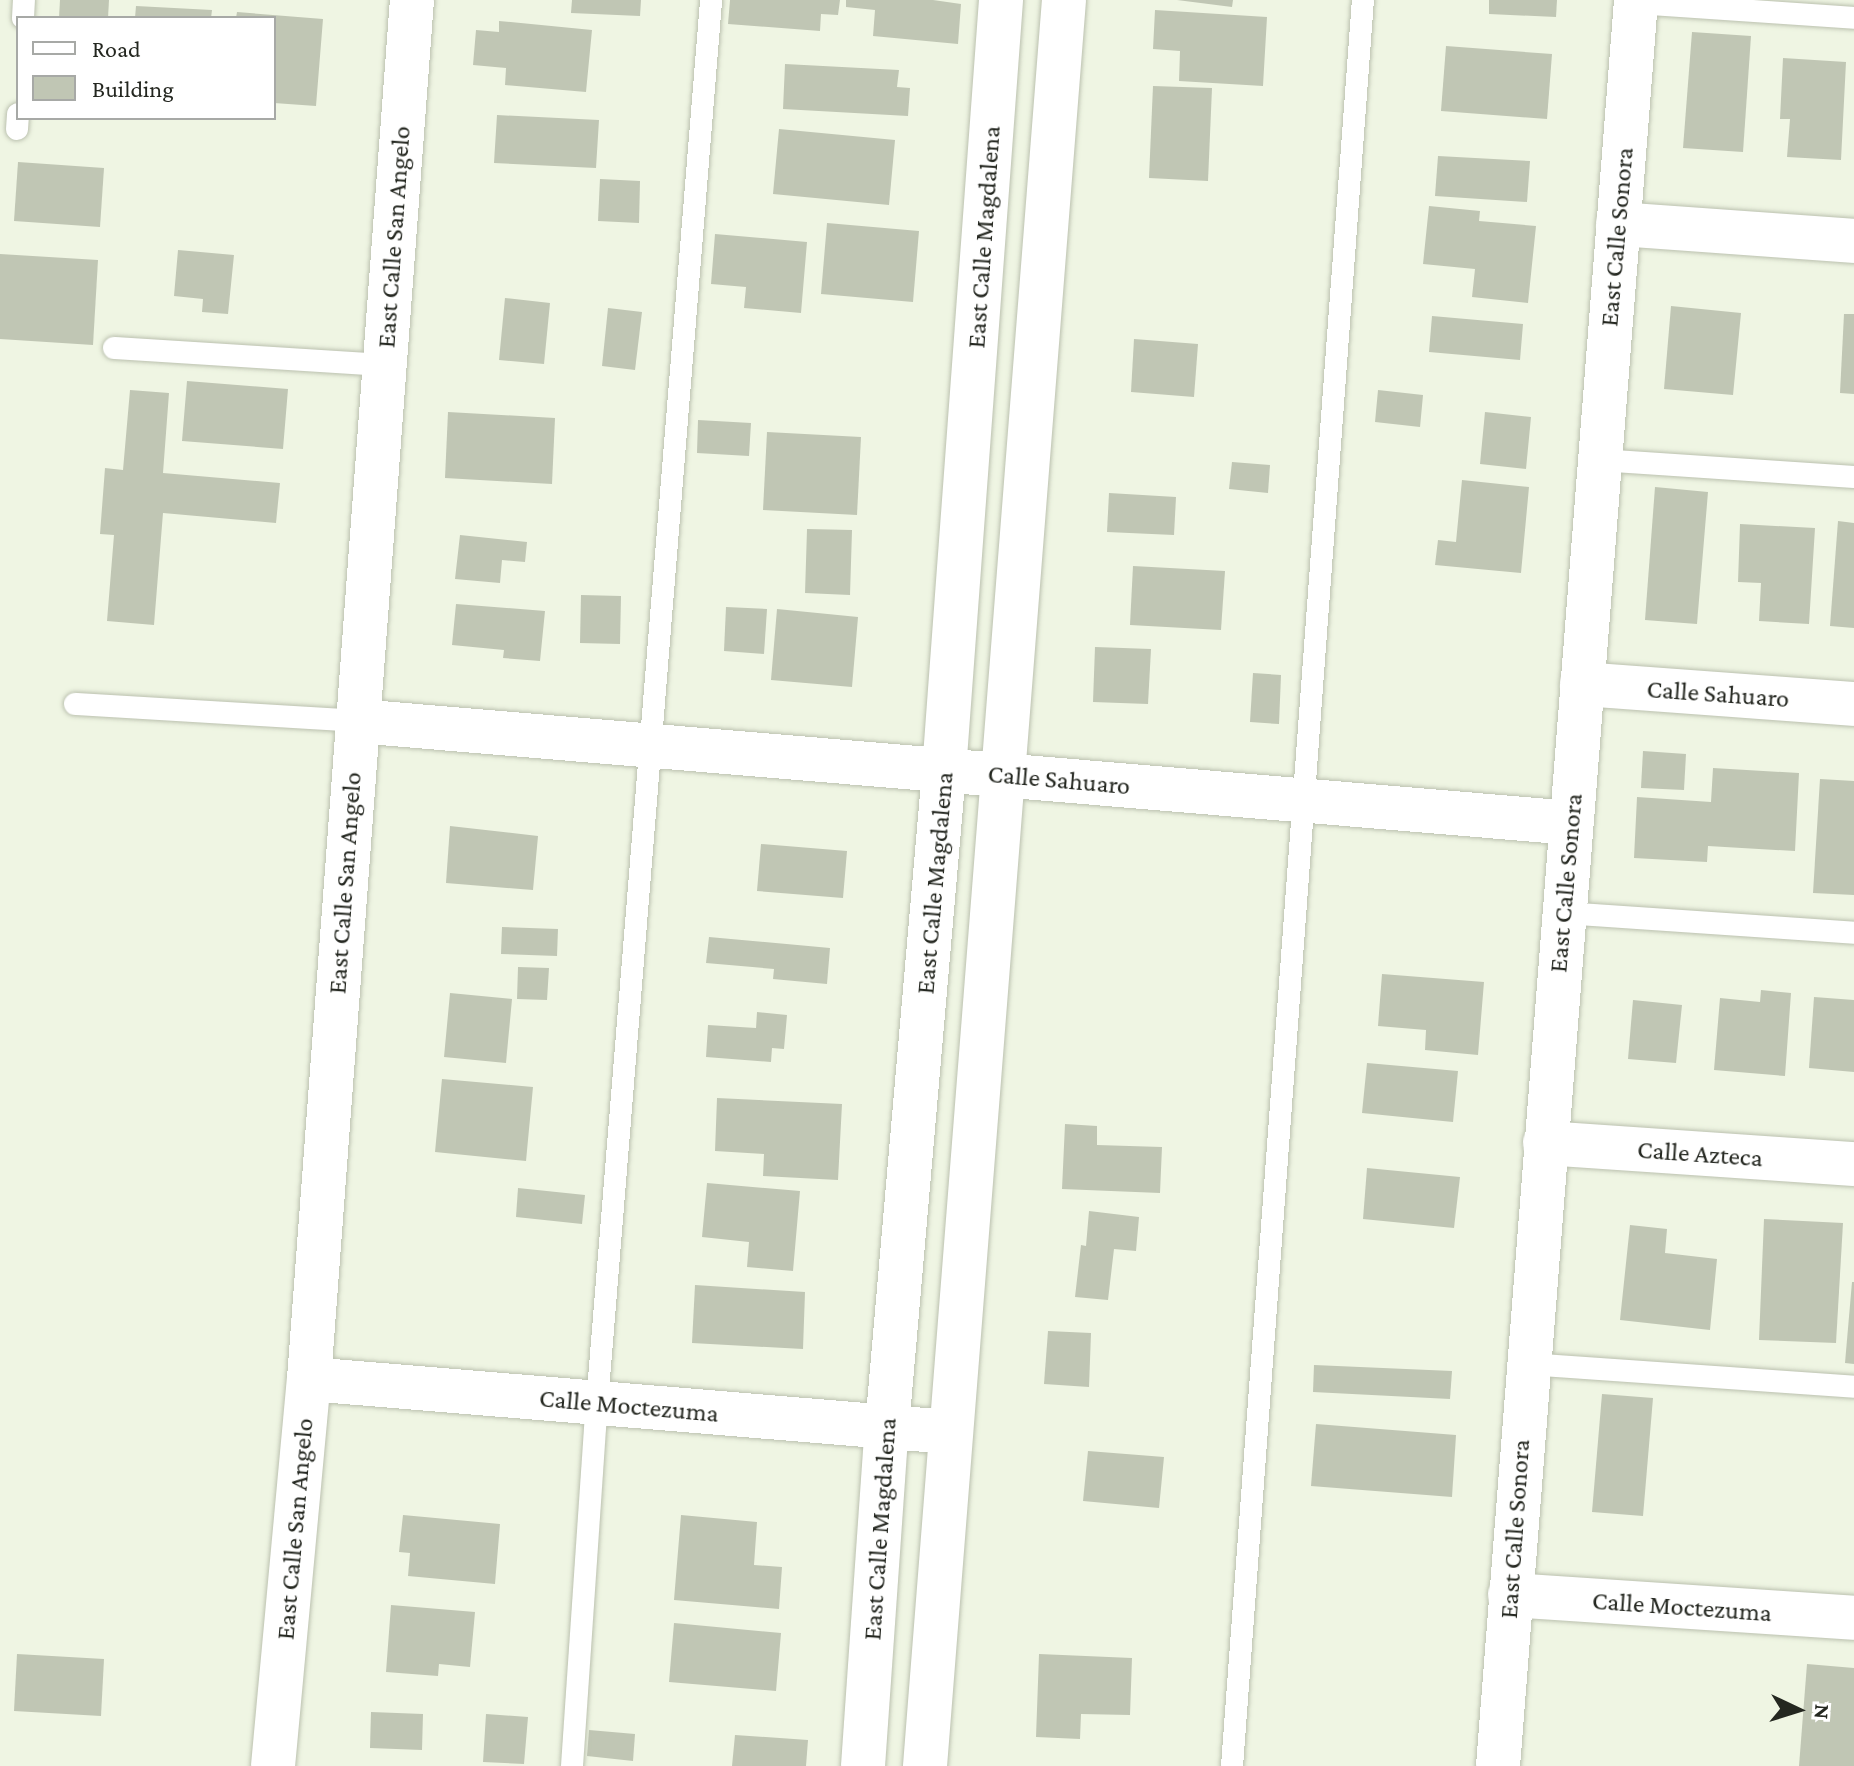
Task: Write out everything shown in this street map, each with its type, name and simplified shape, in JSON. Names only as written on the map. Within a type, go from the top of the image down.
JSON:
[{"type":"street","name":"East Calle San Angelo","points":[[273,1766],[309,1379],[412,0]]},
{"type":"street","name":"East Calle Magdalena","points":[[863,1766],[887,1427],[944,771],[1001,0]]},
{"type":"street","points":[[925,1766],[1064,0]]},
{"type":"street","name":"East Calle Sonora","points":[[1498,1766],[1636,2]]},
{"type":"street","points":[[1618,224],[1854,241]]},
{"type":"street","name":"Calle Sahuaro","points":[[1582,684],[1854,704]]},
{"type":"street","name":"Calle Sahuaro","points":[[357,721],[1571,823]]},
{"type":"street","name":"Calle Azteca","points":[[1545,1143],[1854,1164]]},
{"type":"street","name":"Calle Moctezuma","points":[[309,1379],[950,1432]]},
{"type":"street","name":"Calle Moctezuma","points":[[1510,1595],[1854,1618]]},
{"type":"lane","points":[[572,1766],[597,1403],[711,0]]},
{"type":"lane","points":[[1232,1766],[1363,0]]},
{"type":"lane","points":[[1636,2],[1854,18]]},
{"type":"lane","points":[[114,348],[384,365]]},
{"type":"lane","points":[[1599,460],[1854,477]]},
{"type":"lane","points":[[75,704],[357,721]]},
{"type":"lane","points":[[1564,913],[1854,933]]},
{"type":"lane","points":[[1528,1364],[1854,1387]]},
{"type":"building","points":[[60,0],[109,0],[108,16],[59,16]]},
{"type":"building","points":[[572,0],[641,0],[640,16],[571,13]]},
{"type":"building","points":[[730,0],[840,0],[838,15],[821,14],[820,31],[728,24]]},
{"type":"building","points":[[846,0],[933,0],[961,4],[958,44],[873,36],[875,10],[846,7]]},
{"type":"building","points":[[1177,0],[1233,0],[1232,7]]},
{"type":"building","points":[[1489,0],[1557,0],[1556,17],[1489,14]]},
{"type":"building","points":[[136,6],[212,10],[211,16],[135,16]]},
{"type":"building","points":[[1155,10],[1267,17],[1263,86],[1179,81],[1180,51],[1153,49]]},
{"type":"building","points":[[237,12],[323,19],[316,106],[276,103],[276,16],[236,16]]},
{"type":"building","points":[[499,21],[592,30],[586,92],[505,85],[506,68],[473,65],[476,30],[499,32]]},
{"type":"building","points":[[1692,32],[1751,36],[1743,152],[1683,148]]},
{"type":"building","points":[[1446,46],[1552,54],[1547,119],[1441,111]]},
{"type":"building","points":[[1783,58],[1846,62],[1841,160],[1787,157],[1790,119],[1780,119]]},
{"type":"building","points":[[785,64],[899,70],[897,87],[910,88],[908,116],[783,109]]},
{"type":"building","points":[[1153,86],[1212,88],[1208,181],[1149,178]]},
{"type":"building","points":[[497,115],[599,120],[596,168],[494,163]]},
{"type":"building","points":[[779,129],[895,140],[889,205],[773,194]]},
{"type":"building","points":[[1438,156],[1530,161],[1527,202],[1435,196]]},
{"type":"building","points":[[18,162],[104,168],[100,227],[14,221]]},
{"type":"building","points":[[600,179],[640,181],[639,223],[598,221]]},
{"type":"building","points":[[1429,206],[1480,211],[1479,221],[1536,226],[1528,303],[1472,297],[1475,269],[1423,264]]},
{"type":"building","points":[[827,223],[919,231],[913,302],[821,294]]},
{"type":"building","points":[[715,234],[807,242],[801,313],[744,308],[746,287],[711,284]]},
{"type":"building","points":[[178,250],[234,255],[228,314],[202,312],[203,299],[174,296]]},
{"type":"building","points":[[0,254],[98,260],[93,345],[0,339]]},
{"type":"building","points":[[505,298],[550,303],[544,364],[499,360]]},
{"type":"building","points":[[1671,306],[1741,313],[1733,395],[1664,389]]},
{"type":"building","points":[[608,308],[642,312],[635,370],[602,366]]},
{"type":"building","points":[[1844,314],[1854,314],[1854,394],[1840,393]]},
{"type":"building","points":[[1432,316],[1523,324],[1520,360],[1429,352]]},
{"type":"building","points":[[1134,339],[1198,344],[1194,397],[1131,392]]},
{"type":"building","points":[[187,381],[288,389],[283,449],[182,441]]},
{"type":"building","points":[[130,390],[169,393],[163,473],[280,483],[276,523],[163,513],[154,625],[107,621],[114,535],[100,534],[105,468],[123,470]]},
{"type":"building","points":[[1378,390],[1423,395],[1420,427],[1375,422]]},
{"type":"building","points":[[448,412],[555,418],[552,484],[445,478]]},
{"type":"building","points":[[1485,412],[1531,417],[1526,469],[1480,464]]},
{"type":"building","points":[[698,420],[751,423],[749,456],[697,453]]},
{"type":"building","points":[[767,432],[861,437],[857,515],[763,510]]},
{"type":"building","points":[[1232,462],[1270,465],[1268,493],[1229,489]]},
{"type":"building","points":[[1462,480],[1529,487],[1521,573],[1435,565],[1438,540],[1456,542]]},
{"type":"building","points":[[1655,487],[1708,492],[1697,624],[1645,620]]},
{"type":"building","points":[[1109,493],[1176,497],[1174,535],[1107,532]]},
{"type":"building","points":[[1838,521],[1854,523],[1854,628],[1830,626]]},
{"type":"building","points":[[1740,524],[1815,528],[1809,624],[1759,621],[1761,583],[1738,582]]},
{"type":"building","points":[[807,529],[852,530],[850,595],[805,593]]},
{"type":"building","points":[[460,535],[527,542],[525,562],[502,560],[500,583],[455,579]]},
{"type":"building","points":[[1133,566],[1225,571],[1221,630],[1130,625]]},
{"type":"building","points":[[581,595],[621,596],[620,644],[580,643]]},
{"type":"building","points":[[456,604],[545,611],[540,661],[503,658],[504,650],[452,645]]},
{"type":"building","points":[[726,607],[767,609],[764,654],[724,651]]},
{"type":"building","points":[[777,609],[858,617],[852,687],[771,680]]},
{"type":"building","points":[[1095,647],[1151,649],[1148,704],[1093,702]]},
{"type":"building","points":[[1253,673],[1281,675],[1279,724],[1250,722]]},
{"type":"building","points":[[1643,751],[1686,754],[1684,790],[1641,788]]},
{"type":"building","points":[[1713,768],[1799,773],[1795,851],[1708,846],[1707,862],[1634,858],[1637,797],[1711,802]]},
{"type":"building","points":[[1820,779],[1854,781],[1854,895],[1813,893]]},
{"type":"building","points":[[450,826],[538,836],[533,890],[446,883]]},
{"type":"building","points":[[761,844],[847,851],[843,898],[757,891]]},
{"type":"building","points":[[502,927],[558,929],[557,956],[501,954]]},
{"type":"building","points":[[709,937],[830,948],[827,984],[773,979],[774,969],[706,963]]},
{"type":"building","points":[[518,967],[549,968],[547,1000],[517,999]]},
{"type":"building","points":[[1382,974],[1484,982],[1478,1055],[1425,1050],[1426,1030],[1378,1026]]},
{"type":"building","points":[[1761,990],[1791,993],[1785,1076],[1714,1070],[1720,998],[1760,1002]]},
{"type":"building","points":[[450,993],[512,999],[506,1063],[444,1057]]},
{"type":"building","points":[[1814,997],[1854,1000],[1854,1072],[1809,1068]]},
{"type":"building","points":[[1633,1000],[1682,1005],[1676,1063],[1628,1059]]},
{"type":"building","points":[[757,1012],[787,1015],[784,1049],[772,1048],[771,1062],[706,1057],[708,1025],[756,1028]]},
{"type":"building","points":[[1367,1063],[1458,1071],[1453,1122],[1362,1113]]},
{"type":"building","points":[[442,1079],[533,1087],[526,1161],[435,1152]]},
{"type":"building","points":[[717,1098],[842,1104],[838,1180],[763,1176],[764,1154],[715,1151]]},
{"type":"building","points":[[1065,1124],[1097,1126],[1097,1145],[1162,1147],[1160,1193],[1062,1189]]},
{"type":"building","points":[[1367,1168],[1460,1177],[1454,1228],[1363,1219]]},
{"type":"building","points":[[707,1183],[800,1191],[793,1271],[747,1267],[749,1242],[702,1237]]},
{"type":"building","points":[[518,1188],[585,1195],[582,1224],[516,1217]]},
{"type":"building","points":[[1089,1211],[1139,1217],[1136,1251],[1114,1249],[1108,1300],[1075,1297],[1081,1245],[1086,1246]]},
{"type":"building","points":[[1764,1219],[1843,1223],[1836,1343],[1759,1340]]},
{"type":"building","points":[[1630,1225],[1667,1229],[1665,1253],[1717,1259],[1710,1330],[1620,1320]]},
{"type":"building","points":[[1854,1282],[1854,1364],[1845,1363]]},
{"type":"building","points":[[695,1285],[805,1292],[803,1349],[692,1343]]},
{"type":"building","points":[[1048,1331],[1091,1333],[1089,1387],[1044,1384]]},
{"type":"building","points":[[1314,1365],[1452,1371],[1450,1399],[1313,1392]]},
{"type":"building","points":[[1602,1394],[1653,1398],[1643,1516],[1592,1512]]},
{"type":"building","points":[[1316,1424],[1456,1435],[1452,1497],[1311,1486]]},
{"type":"building","points":[[1088,1451],[1164,1457],[1159,1508],[1083,1501]]},
{"type":"building","points":[[403,1515],[500,1524],[495,1584],[408,1576],[410,1553],[399,1552]]},
{"type":"building","points":[[681,1515],[757,1522],[754,1565],[782,1567],[779,1609],[674,1600]]},
{"type":"building","points":[[391,1605],[475,1612],[470,1667],[439,1664],[438,1676],[386,1672]]},
{"type":"building","points":[[674,1623],[781,1633],[776,1691],[669,1682]]},
{"type":"building","points":[[17,1654],[104,1659],[101,1716],[14,1711]]},
{"type":"building","points":[[1039,1654],[1132,1658],[1130,1715],[1081,1714],[1080,1739],[1036,1737]]},
{"type":"building","points":[[1807,1664],[1854,1668],[1854,1766],[1799,1766]]},
{"type":"building","points":[[371,1712],[423,1714],[422,1750],[370,1748]]},
{"type":"building","points":[[486,1714],[528,1717],[524,1764],[483,1762]]},
{"type":"building","points":[[589,1730],[635,1734],[633,1761],[587,1756]]},
{"type":"building","points":[[735,1735],[808,1740],[806,1766],[732,1766]]}]
